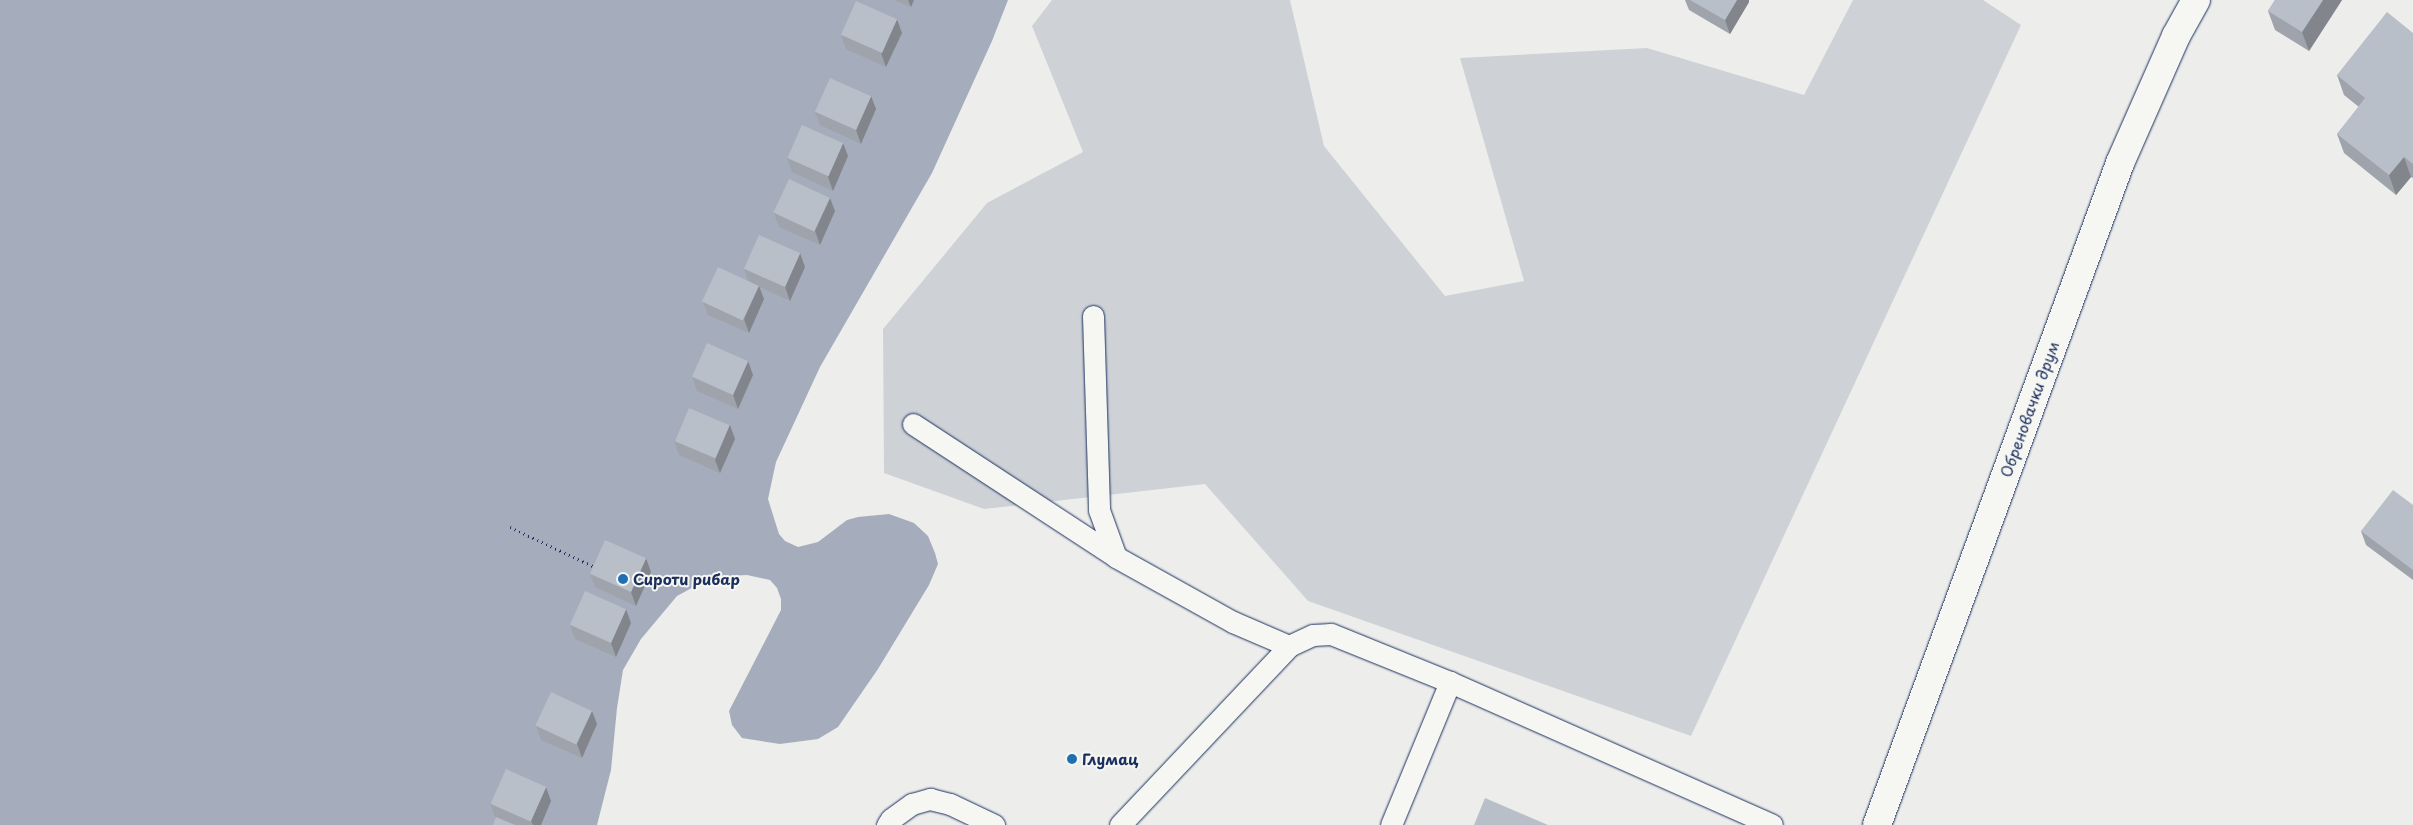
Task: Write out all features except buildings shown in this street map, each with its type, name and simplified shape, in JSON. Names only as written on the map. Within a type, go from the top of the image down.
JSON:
[{"type":"street","name":"Обреновачки друм","points":[[1877,825],[2120,163],[2176,36],[2196,0]]},
{"type":"lane","points":[[1094,316],[1099,510],[1116,557]]},
{"type":"lane","points":[[913,424],[1116,557],[1233,622],[1289,646]]},
{"type":"lane","points":[[1120,825],[1289,646],[1313,635],[1331,634],[1450,682],[1772,825]]},
{"type":"lane","points":[[1391,825],[1450,682]]},
{"type":"lane","points":[[887,825],[891,819],[912,804],[930,799],[950,804],[994,825]]},
{"type":"path","points":[[510,527],[603,570]]},
{"type":"shaded area","points":[[1052,0],[1290,0],[1324,146],[1445,296],[1524,281],[1460,58],[1647,48],[1804,95],[1853,0],[1983,0],[2021,25],[1691,736],[1308,601],[1205,484],[984,509],[884,473],[883,329],[987,203],[1083,152],[1032,26]]},
{"type":"water","points":[[0,0],[1008,0],[992,41],[932,173],[820,367],[776,462],[768,499],[779,534],[785,541],[798,547],[818,542],[847,520],[889,514],[914,523],[928,536],[938,564],[929,585],[878,669],[838,727],[818,739],[780,744],[742,738],[732,725],[729,711],[781,610],[781,599],[777,588],[770,580],[747,575],[727,576],[701,583],[677,596],[641,639],[623,670],[611,770],[597,825],[0,825]]},
{"type":"place","name":"Сироти рибар","points":[[623,579]]},
{"type":"place","name":"Глумац","points":[[1072,759]]}]
